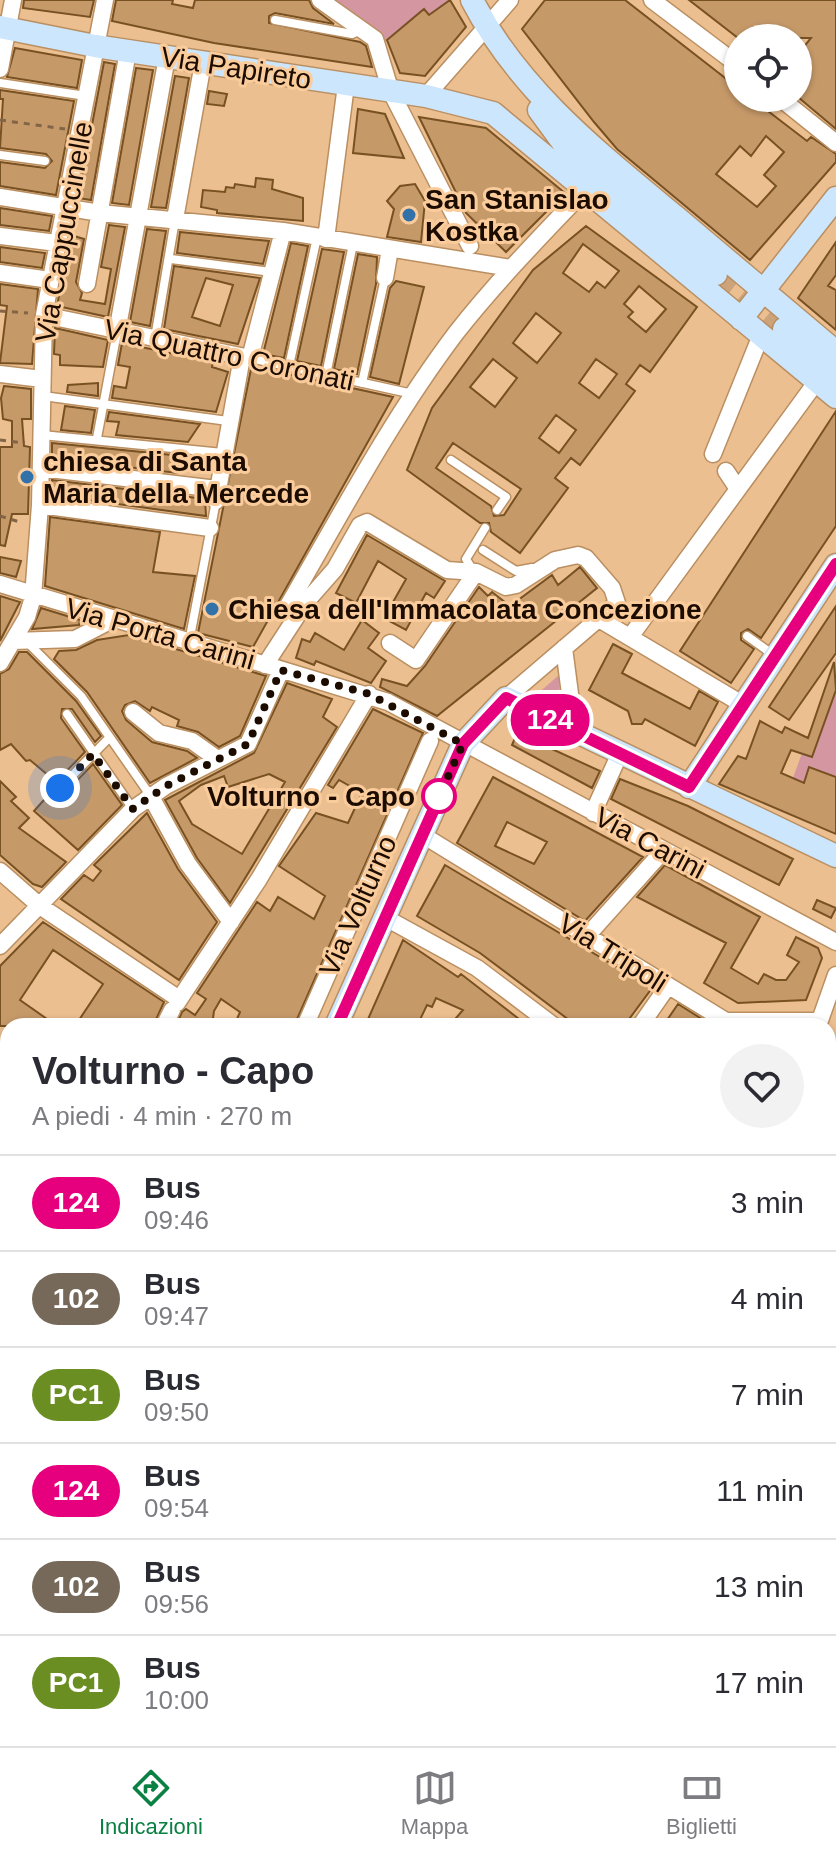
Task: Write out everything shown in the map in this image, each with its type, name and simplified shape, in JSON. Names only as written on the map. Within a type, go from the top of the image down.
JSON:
[{"type":"street","points":[[0,69],[4,28],[13,0]]},
{"type":"street","name":"Via Cappuccinelle","points":[[0,663],[20,641],[33,597],[40,505],[44,315],[105,0]]},
{"type":"street","points":[[320,0],[375,39],[391,92],[470,246]]},
{"type":"street","points":[[472,0],[486,28],[522,77],[577,135],[836,352]]},
{"type":"street","points":[[426,96],[510,0]]},
{"type":"street","points":[[652,0],[724,54]]},
{"type":"street","name":"Via Papireto","points":[[4,28],[95,46],[472,105],[502,120],[761,335],[827,377]]},
{"type":"street","points":[[87,284],[128,51]]},
{"type":"street","points":[[117,332],[167,57]]},
{"type":"street","points":[[175,219],[203,63]]},
{"type":"street","points":[[522,77],[548,126],[569,151],[716,274]]},
{"type":"street","points":[[322,238],[346,85]]},
{"type":"street","points":[[797,112],[836,143]]},
{"type":"street","points":[[297,615],[286,609],[414,394],[456,334],[511,268],[587,188]]},
{"type":"street","points":[[0,197],[137,218],[283,231],[511,268]]},
{"type":"street","points":[[734,313],[836,198]]},
{"type":"street","points":[[41,468],[216,495],[228,421],[283,231]]},
{"type":"street","points":[[0,236],[57,243]]},
{"type":"street","points":[[385,278],[390,249]]},
{"type":"street","points":[[0,273],[50,280]]},
{"type":"street","name":"Via Quattro Coronati","points":[[44,315],[246,357]]},
{"type":"street","points":[[784,329],[827,377],[836,397]]},
{"type":"street","points":[[713,454],[761,335]]},
{"type":"street","points":[[0,374],[43,387]]},
{"type":"street","points":[[630,637],[738,489],[827,377]]},
{"type":"street","points":[[726,471],[738,489]]},
{"type":"street","points":[[40,505],[210,528]]},
{"type":"street","points":[[0,946],[150,795],[248,744],[273,668],[297,615],[335,569],[360,525],[367,522],[373,525],[447,570],[476,572],[509,587],[548,564]]},
{"type":"street","name":"Via Volturno","points":[[340,1018],[463,744],[506,698],[617,603],[612,588],[582,556],[570,555],[548,564]]},
{"type":"street","points":[[689,787],[836,565]]},
{"type":"street","points":[[390,643],[416,660],[476,572]]},
{"type":"street","name":"Via Porta Carini","points":[[0,584],[33,597],[189,644],[369,694],[463,744]]},
{"type":"street","points":[[20,641],[75,639],[114,619]]},
{"type":"street","points":[[599,619],[742,704]]},
{"type":"street","points":[[564,648],[575,732]]},
{"type":"street","points":[[168,1018],[231,922],[369,694]]},
{"type":"street","points":[[506,698],[836,856]]},
{"type":"street","points":[[133,712],[159,733],[192,741],[216,758]]},
{"type":"street","name":"Via Volturno","points":[[309,1018],[430,741]]},
{"type":"street","name":"Via Carini","points":[[463,744],[836,942]]},
{"type":"street","points":[[593,813],[620,753]]},
{"type":"street","points":[[150,795],[188,864],[231,922]]},
{"type":"street","name":"Via Tripoli","points":[[421,834],[721,1018]]},
{"type":"street","points":[[587,936],[663,851]]},
{"type":"street","points":[[0,871],[40,906],[176,1004]]},
{"type":"street","points":[[384,917],[477,968],[543,1018]]},
{"type":"street","points":[[821,1018],[836,975]]},
{"type":"street","points":[[646,1018],[668,986]]},
{"type":"lane","points":[[275,20],[352,34],[363,29]]},
{"type":"lane","points":[[0,83],[87,96]]},
{"type":"lane","points":[[0,155],[45,161]]},
{"type":"lane","points":[[155,338],[171,259],[175,219]]},
{"type":"lane","points":[[289,366],[322,238]]},
{"type":"lane","points":[[326,375],[353,244]]},
{"type":"lane","points":[[171,259],[271,272]]},
{"type":"lane","points":[[362,383],[385,278]]},
{"type":"lane","points":[[97,438],[117,332]]},
{"type":"lane","name":"Via Quattro Coronati","points":[[246,357],[414,394]]},
{"type":"lane","points":[[43,387],[104,404],[228,421]]},
{"type":"lane","points":[[41,440],[97,438],[223,453]]},
{"type":"lane","points":[[451,460],[506,497],[497,510]]},
{"type":"lane","points":[[189,644],[216,495]]},
{"type":"lane","points":[[476,572],[467,566],[466,559],[485,528]]},
{"type":"lane","points":[[483,550],[516,571],[548,564]]},
{"type":"lane","points":[[747,636],[775,656]]},
{"type":"lane","points":[[20,641],[81,696],[150,795]]},
{"type":"lane","points":[[67,714],[133,809]]},
{"type":"lane","points":[[60,788],[109,738]]},
{"type":"path","points":[[0,120],[80,131]]},
{"type":"path","points":[[0,311],[44,315]]},
{"type":"path","points":[[0,440],[41,440]]},
{"type":"path","points":[[0,516],[23,522],[23,531]]},
{"type":"shaded area","points":[[328,0],[449,0],[429,15],[424,10],[382,45]]},
{"type":"shaded area","points":[[836,658],[836,794],[793,778]]},
{"type":"shaded area","points":[[559,675],[560,702],[556,707],[536,695]]},
{"type":"building","points":[[24,0],[94,0],[90,17],[23,8]]},
{"type":"building","points":[[116,0],[173,0],[172,4],[193,8],[195,0],[309,0],[313,8],[334,24],[275,13],[269,16],[269,23],[360,42],[366,46],[372,67],[214,43],[112,21]]},
{"type":"building","points":[[450,0],[466,27],[425,76],[400,73],[387,40],[424,9],[429,15]]},
{"type":"building","points":[[545,0],[625,0],[724,77],[724,112],[769,112],[807,141],[811,137],[836,154],[836,162],[750,260],[617,149],[522,29]],"holes":[[[766,136],[784,152],[764,175],[776,186],[757,207],[716,174],[740,146],[751,156]]]},
{"type":"building","points":[[689,0],[836,0],[836,129],[812,109],[812,24],[724,24],[724,27]]},
{"type":"building","points":[[15,48],[82,60],[77,88],[7,77]]},
{"type":"building","points":[[104,62],[115,64],[91,200],[78,198]]},
{"type":"building","points":[[136,68],[153,70],[129,205],[112,203]]},
{"type":"building","points":[[175,76],[189,78],[166,208],[151,207]]},
{"type":"building","points":[[0,90],[74,101],[56,195],[0,186],[0,162],[45,168],[52,161],[46,154],[0,148],[3,99],[0,99]]},
{"type":"building","points":[[209,91],[227,94],[224,106],[207,104]]},
{"type":"building","points":[[358,109],[385,114],[404,158],[353,153]]},
{"type":"building","points":[[419,117],[486,128],[565,193],[506,252],[466,213]]},
{"type":"building","points":[[256,178],[273,180],[272,189],[303,198],[303,221],[217,213],[217,210],[201,207],[203,190],[225,192],[226,187],[234,188],[235,184],[255,187]]},
{"type":"building","name":"San Stanislao Kostka","points":[[415,184],[425,201],[421,242],[387,237],[394,209],[387,201],[400,186]]},
{"type":"building","points":[[0,208],[52,216],[49,231],[0,225]]},
{"type":"building","points":[[109,225],[125,227],[108,317],[57,306],[71,235],[84,239],[76,282],[82,293],[80,300],[105,304],[111,269],[101,267]]},
{"type":"building","points":[[586,226],[697,307],[650,372],[640,365],[626,384],[635,391],[580,465],[571,458],[555,478],[568,488],[520,553],[491,532],[489,523],[480,523],[407,470],[432,408],[533,270]],"holes":[[[583,244],[619,271],[605,288],[597,282],[589,292],[563,273]],[[639,286],[666,309],[646,332],[628,317],[633,312],[624,304]],[[536,313],[561,333],[537,363],[513,343]],[[493,359],[517,378],[495,407],[470,387]],[[596,359],[617,374],[599,398],[579,383]],[[556,415],[576,430],[559,453],[539,438]],[[453,443],[521,489],[504,515],[494,516],[491,506],[436,468]]]},
{"type":"building","points":[[147,229],[166,231],[150,326],[130,322]]},
{"type":"building","points":[[180,232],[269,241],[263,264],[177,253]]},
{"type":"building","points":[[836,242],[836,275],[828,286],[836,290],[836,330],[798,298]]},
{"type":"building","points":[[291,243],[308,246],[284,358],[263,354]]},
{"type":"building","points":[[0,247],[45,253],[42,268],[0,262]]},
{"type":"building","points":[[322,249],[344,252],[321,366],[297,361]]},
{"type":"building","points":[[358,254],[377,257],[376,284],[357,374],[334,369]]},
{"type":"building","points":[[174,266],[260,278],[238,344],[164,329]],"holes":[[[206,278],[233,285],[220,326],[192,317]]]},
{"type":"building","points":[[396,281],[424,287],[399,384],[370,377],[390,288]]},
{"type":"building","points":[[0,284],[38,289],[32,364],[0,363],[7,306],[0,305]]},
{"type":"building","points":[[55,328],[108,340],[103,367],[60,365],[60,355],[54,354]]},
{"type":"building","points":[[122,343],[213,362],[212,367],[228,372],[216,412],[112,398],[114,386],[126,388],[130,367],[118,365]]},
{"type":"building","points":[[256,367],[393,397],[253,647],[198,633],[251,369]]},
{"type":"building","points":[[98,383],[98,396],[67,392],[68,385]]},
{"type":"building","points":[[4,386],[31,389],[31,419],[22,419],[24,446],[30,447],[28,514],[12,514],[5,546],[0,545],[0,447],[12,447],[12,421],[3,419],[1,398]]},
{"type":"building","points":[[65,406],[95,410],[91,433],[61,430]]},
{"type":"building","points":[[836,411],[836,526],[761,638],[748,629],[741,633],[741,640],[754,649],[731,683],[680,651]]},
{"type":"building","points":[[109,412],[200,424],[188,442],[116,435],[119,422],[107,421]]},
{"type":"building","points":[[52,443],[182,456],[177,473],[52,458]]},
{"type":"building","points":[[52,480],[205,499],[206,516],[51,495]]},
{"type":"building","points":[[50,517],[160,532],[153,572],[195,576],[184,629],[45,586]]},
{"type":"building","points":[[367,535],[445,581],[434,598],[426,593],[406,630],[384,618],[406,579],[378,561],[356,603],[336,593]]},
{"type":"building","points":[[0,557],[21,561],[16,577],[0,573]]},
{"type":"building","points":[[580,567],[597,588],[437,716],[380,687],[382,679],[407,686],[425,666],[479,587],[488,596],[492,592],[510,606],[552,575],[558,585]]},
{"type":"building","points":[[0,596],[20,602],[0,641]]},
{"type":"building","points":[[836,606],[836,653],[789,720],[769,707]]},
{"type":"building","points":[[41,608],[80,620],[79,625],[32,629]]},
{"type":"building","points":[[362,620],[379,633],[368,648],[386,661],[371,683],[316,661],[314,665],[296,658],[302,639],[310,642],[315,633],[344,650]]},
{"type":"building","points":[[129,635],[266,676],[240,736],[219,747],[198,732],[177,726],[179,720],[152,707],[150,711],[135,701],[125,705],[122,711],[126,720],[152,742],[187,751],[197,758],[150,783],[87,692],[54,659],[59,651],[76,650],[97,640]]},
{"type":"building","points":[[613,644],[632,654],[622,673],[690,709],[699,691],[718,702],[695,746],[645,719],[642,724],[632,724],[628,711],[589,690]]},
{"type":"building","points":[[19,652],[27,652],[76,701],[101,736],[95,742],[72,709],[62,709],[61,718],[85,752],[56,782],[30,760],[26,761],[11,744],[0,750],[0,674],[9,669]]},
{"type":"building","points":[[834,662],[836,690],[812,757],[791,750],[781,773],[804,783],[809,767],[836,777],[836,834],[719,784],[738,756],[746,759],[760,721],[782,733],[785,727],[808,738]]},
{"type":"building","points":[[287,683],[332,699],[323,717],[337,727],[230,903],[197,858],[165,800],[254,753]],"holes":[[[269,774],[285,782],[242,854],[192,824],[179,801],[201,785],[224,776],[228,787]]]},
{"type":"building","points":[[373,709],[423,733],[298,1018],[237,1018],[240,1012],[221,999],[213,1018],[179,1018],[186,1009],[195,1015],[206,999],[197,993],[257,902],[270,911],[278,897],[314,919],[325,896],[279,866],[316,813],[348,823],[362,793],[339,780],[333,788],[328,785]]},
{"type":"building","points":[[517,733],[600,771],[592,788],[512,745]]},
{"type":"building","points":[[93,764],[122,805],[78,850],[34,811],[53,790],[59,795],[65,793]]},
{"type":"building","points":[[493,777],[643,857],[585,921],[457,843]],"holes":[[[507,822],[547,842],[534,864],[495,846]]]},
{"type":"building","points":[[620,779],[688,806],[793,859],[779,885],[611,799]]},
{"type":"building","points":[[0,781],[16,797],[11,801],[29,818],[19,828],[66,862],[42,887],[33,884],[0,855]]},
{"type":"building","points":[[147,813],[178,869],[217,922],[179,980],[61,899],[84,875],[93,881],[101,871],[94,865]]},
{"type":"building","points":[[445,865],[652,988],[630,1018],[566,1018],[480,953],[417,916]]},
{"type":"building","points":[[665,865],[760,917],[731,968],[758,984],[764,974],[776,980],[786,980],[799,962],[787,955],[796,937],[818,948],[822,958],[806,1000],[738,1003],[704,983],[726,943],[637,897]]},
{"type":"building","points":[[817,900],[836,908],[831,918],[813,909]]},
{"type":"building","points":[[43,922],[164,1002],[157,1018],[80,1018],[103,984],[53,950],[20,1000],[46,1018],[0,1018],[0,966]]},
{"type":"building","points":[[403,940],[458,977],[461,974],[518,1018],[456,1018],[463,1010],[436,998],[432,1007],[427,1005],[421,1018],[369,1018]]},
{"type":"building","points":[[678,1004],[700,1018],[668,1018]]},
{"type":"tunnel","points":[[716,274],[784,329]]},
{"type":"bus line","name":"124","points":[[340,1018],[463,744],[497,706],[506,698],[689,787],[836,564]]},
{"type":"place","name":"San Stanislao Kostka","points":[[409,215]]},
{"type":"place","name":"chiesa di Santa Maria della Mercede","points":[[27,477]]},
{"type":"place","name":"Chiesa dell'Immacolata Concezione","points":[[212,609]]},
{"type":"place","name":"Volturno - Capo","points":[[439,796]]},
{"type":"route","points":[[60,788],[93,754],[133,809],[150,795],[248,744],[281,670],[369,694],[463,744],[439,796]]}]
